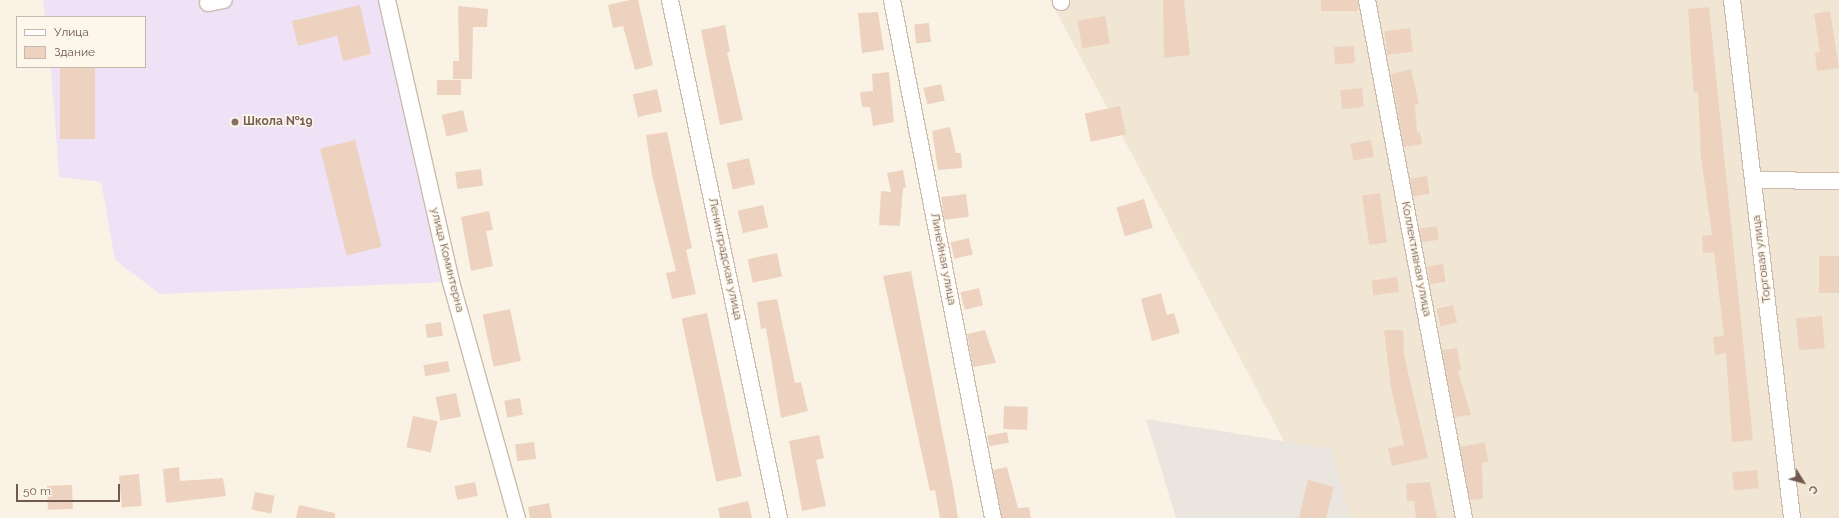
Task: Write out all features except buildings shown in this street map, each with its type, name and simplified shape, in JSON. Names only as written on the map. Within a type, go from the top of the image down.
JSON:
[{"type":"street","points":[[208,3],[224,0]]},
{"type":"street","name":"улица Коминтерна","points":[[387,0],[451,282],[517,518]]},
{"type":"street","name":"Ленинградская улица","points":[[670,0],[779,518]]},
{"type":"street","name":"Линейная улица","points":[[892,0],[993,518]]},
{"type":"street","name":"Коллективная улица","points":[[1367,0],[1464,518]]},
{"type":"street","name":"Торговая улица","points":[[1732,0],[1792,518]]},
{"type":"street","points":[[1753,180],[1839,181]]},
{"type":"shaded area","name":"Школа №19","points":[[43,0],[387,0],[451,282],[160,294],[115,260],[101,182],[59,177],[51,68],[146,68],[146,16],[45,16]]},
{"type":"shaded area","points":[[1050,0],[1839,0],[1839,518],[1325,518]]},
{"type":"shaded area","points":[[1146,419],[1332,449],[1350,518],[1176,518]]},
{"type":"place","name":"Школа №19","points":[[235,122]]}]
